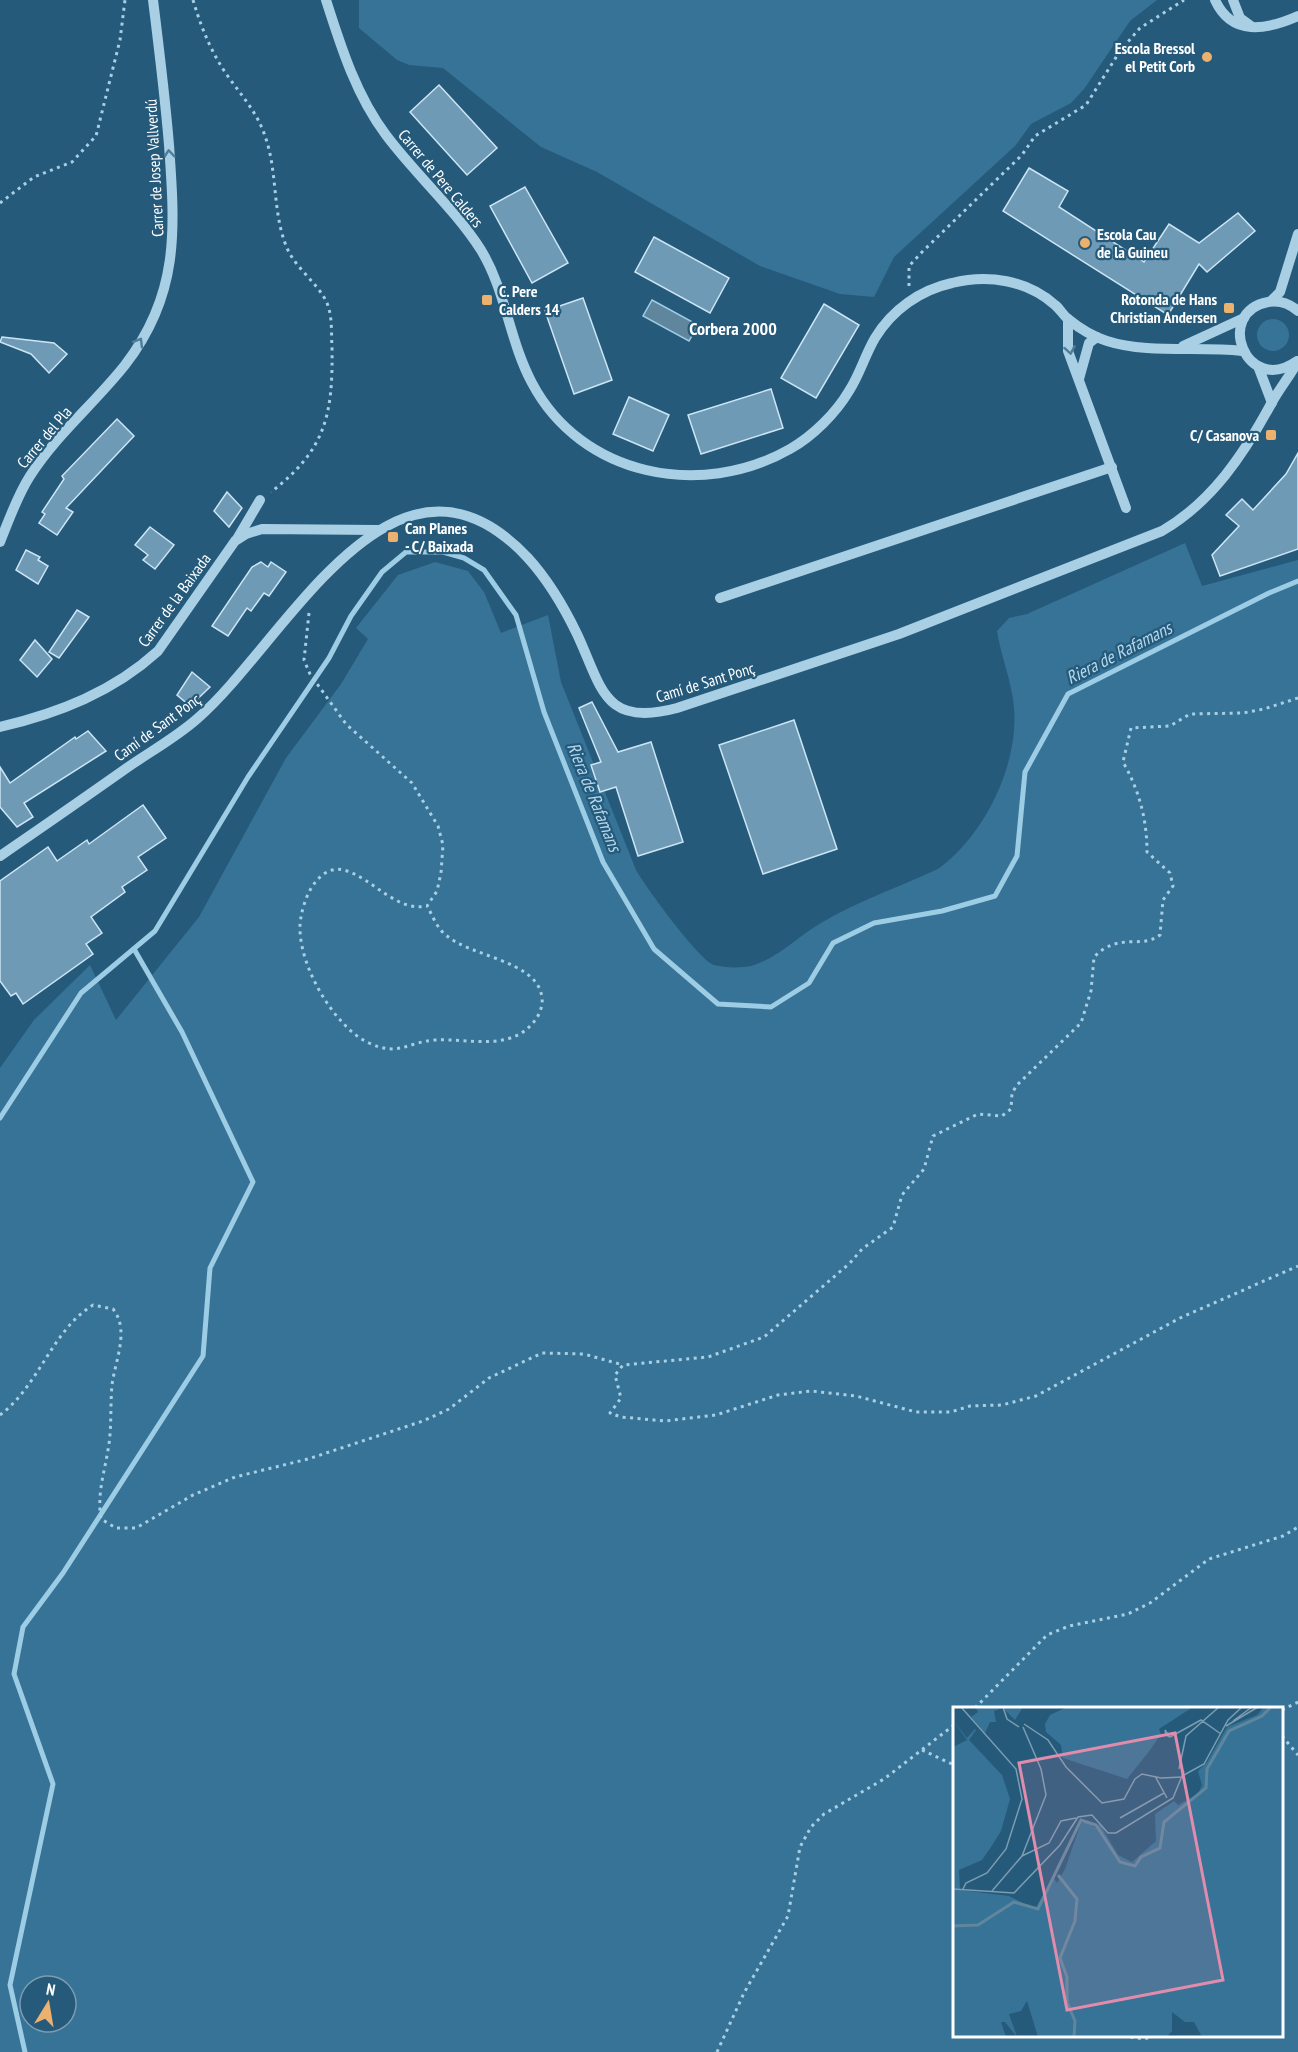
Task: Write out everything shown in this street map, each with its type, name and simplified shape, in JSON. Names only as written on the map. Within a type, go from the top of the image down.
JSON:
[{"type":"street","name":"Carrer de Josep Vallverdú","points":[[104,389],[126,364],[152,320],[162,296],[173,250],[172,180],[153,0]]},
{"type":"street","name":"Carrer de Pere Calders","points":[[326,0],[343,54],[367,106],[385,133],[466,229],[488,263],[503,296],[524,364],[540,396],[562,423],[601,453],[643,470],[690,476],[741,469],[786,451],[828,419],[842,402],[875,338],[891,317],[908,302],[952,283],[992,279],[1021,284],[1056,305],[1068,319],[1097,337],[1146,349],[1180,347],[1242,351]]},
{"type":"street","points":[[1215,0],[1224,16],[1230,21],[1251,26],[1271,27],[1298,16]]},
{"type":"street","points":[[1233,0],[1240,18],[1251,26]]},
{"type":"street","points":[[1271,301],[1280,292],[1298,234]]},
{"type":"street","points":[[1272,403],[1258,366],[1242,351],[1239,340],[1244,318],[1260,304],[1271,301],[1282,302],[1298,311]]},
{"type":"street","name":"Carrer de Pere Calders","points":[[1180,347],[1244,318]]},
{"type":"street","points":[[1068,319],[1068,351],[1126,508]]},
{"type":"street","points":[[1079,380],[1089,343],[1097,337]]},
{"type":"street","points":[[1258,366],[1279,370],[1298,361]]},
{"type":"street","name":"Camí de Sant Ponç","points":[[0,856],[196,720],[255,658],[347,552],[378,530],[414,515],[445,512],[480,521],[498,531],[518,547],[550,586],[568,616],[606,698],[629,711],[654,713],[688,704],[899,634],[1162,531],[1193,511],[1217,485],[1249,444],[1298,361]]},
{"type":"street","name":"Carrer del Pla","points":[[0,542],[29,476],[104,389]]},
{"type":"street","points":[[720,598],[1112,467]]},
{"type":"street","name":"Carrer de la Baixada","points":[[0,727],[100,693],[142,666],[158,651],[235,541],[260,500]]},
{"type":"street","points":[[235,541],[246,534],[262,529],[378,530]]},
{"type":"path","points":[[0,203],[34,177],[72,162],[96,136],[120,40],[125,0]]},
{"type":"path","points":[[193,0],[208,44],[227,75],[251,106],[265,134],[272,156],[280,225],[287,250],[326,300],[331,320],[332,390],[329,415],[317,444],[301,465],[283,483],[260,500]]},
{"type":"path","points":[[908,302],[909,266],[1022,155],[1035,136],[1086,105],[1120,51],[1140,28],[1184,0]]},
{"type":"path","points":[[311,591],[305,664],[346,724],[412,783],[438,826],[443,845],[441,873],[437,891],[428,906]]},
{"type":"path","points":[[0,1416],[10,1408],[35,1377],[77,1315],[93,1305],[113,1309],[119,1316],[121,1336],[112,1384],[108,1448],[98,1500],[101,1519],[116,1528],[136,1528],[193,1495],[235,1477],[308,1459],[423,1421],[449,1410],[489,1378],[542,1353],[584,1354],[623,1365],[708,1358],[764,1337],[862,1250],[893,1227],[902,1195],[924,1168],[933,1136],[978,1114],[1002,1116],[1011,1109],[1012,1093],[1017,1085],[1082,1023],[1091,992],[1094,957],[1106,945],[1153,940],[1160,935],[1163,900],[1173,886],[1170,873],[1147,852],[1143,813],[1137,787],[1123,762],[1131,728],[1170,726],[1190,714],[1244,713],[1298,698]]},
{"type":"path","points":[[332,870],[341,871],[360,878],[408,906],[428,906],[440,930],[447,937],[465,948],[526,973],[534,980],[541,992],[542,1000],[539,1015],[524,1031],[505,1040],[474,1043],[434,1040],[395,1050],[361,1038],[325,998],[309,970],[300,938],[303,905],[318,879],[332,870]]},
{"type":"path","points":[[623,1365],[615,1375],[621,1398],[610,1413],[621,1417],[665,1421],[716,1415],[778,1395],[810,1391],[856,1396],[916,1412],[951,1412],[970,1406],[1002,1405],[1036,1396],[1180,1318],[1298,1266]]},
{"type":"path","points":[[976,1707],[1047,1635],[1069,1626],[1128,1614],[1150,1603],[1209,1559],[1283,1536],[1298,1527]]},
{"type":"path","points":[[1283,1709],[1298,1702]]},
{"type":"path","points":[[717,2052],[744,1993],[788,1916],[800,1847],[811,1827],[824,1814],[884,1779],[953,1726]]},
{"type":"path","points":[[1283,1738],[1298,1755]]},
{"type":"path","points":[[922,1750],[953,1765]]},
{"type":"path","points":[[1128,2037],[1144,2040],[1152,2037]]},
{"type":"shaded area","points":[[359,0],[1157,0],[1130,21],[1084,89],[1071,103],[1031,124],[1015,146],[894,257],[874,297],[840,294],[760,266],[597,172],[541,147],[443,68],[409,65],[397,60],[359,28]]},
{"type":"shaded area","points":[[652,300],[698,325],[689,341],[643,316]]},
{"type":"shaded area","name":"Rotonda de Hans Christian Andersen","points":[[1273,319],[1284,324],[1289,335],[1284,346],[1273,351],[1262,346],[1257,335],[1262,324]]},
{"type":"shaded area","points":[[1185,543],[1202,586],[1298,560],[1298,2052],[0,2052],[0,1068],[34,1020],[90,965],[116,1020],[199,917],[286,758],[341,684],[368,639],[356,628],[398,575],[435,562],[468,571],[484,592],[501,633],[548,615],[561,682],[636,870],[661,906],[697,950],[714,965],[728,967],[747,967],[761,963],[835,915],[938,869],[970,838],[984,819],[995,798],[1011,753],[1014,730],[1013,698],[997,631],[1009,618],[1027,614]]},
{"type":"building","points":[[439,85],[497,148],[467,175],[410,112]]},
{"type":"building","name":"Escola Cau de la Guineu","points":[[1029,168],[1068,191],[1059,207],[1144,262],[1169,224],[1199,243],[1238,213],[1255,231],[1207,272],[1199,264],[1168,315],[1003,211]]},
{"type":"building","points":[[525,187],[568,263],[532,283],[490,206]]},
{"type":"building","points":[[654,237],[729,278],[710,313],[635,272]]},
{"type":"building","points":[[583,298],[612,380],[574,394],[545,311]]},
{"type":"building","points":[[824,304],[859,325],[816,398],[781,378]]},
{"type":"building","points":[[2,337],[54,343],[67,354],[49,373],[31,354],[0,342]]},
{"type":"building","points":[[771,389],[783,428],[701,454],[688,415]]},
{"type":"building","points":[[629,397],[669,415],[653,451],[613,434]]},
{"type":"building","points":[[117,419],[134,436],[66,508],[73,512],[57,535],[39,523],[45,514],[42,512],[64,479],[62,476]]},
{"type":"building","points":[[1298,453],[1298,549],[1220,576],[1212,555],[1239,526],[1226,515],[1242,499],[1253,510],[1286,474]]},
{"type":"building","points":[[227,492],[242,508],[229,527],[214,511]]},
{"type":"building","points":[[150,527],[174,545],[155,569],[143,560],[148,555],[135,545]]},
{"type":"building","points":[[26,550],[40,557],[38,560],[48,566],[38,584],[16,570]]},
{"type":"building","points":[[261,562],[268,567],[271,562],[286,572],[269,596],[264,593],[251,611],[247,608],[228,636],[212,626],[252,567]]},
{"type":"building","points":[[77,610],[89,617],[59,658],[49,652]]},
{"type":"building","points":[[35,640],[52,659],[37,677],[20,660]]},
{"type":"building","points":[[192,672],[210,687],[190,706],[177,695]]},
{"type":"building","points":[[592,702],[618,752],[651,742],[683,842],[638,856],[616,787],[600,792],[591,765],[601,762],[579,708]]},
{"type":"building","points":[[794,720],[837,849],[763,874],[719,745]]},
{"type":"building","points":[[88,731],[106,751],[24,803],[33,817],[17,827],[0,807],[0,767],[10,783],[75,737],[76,739]]},
{"type":"building","points":[[143,805],[166,838],[138,857],[147,870],[122,887],[125,892],[91,917],[102,933],[86,944],[93,954],[23,1004],[16,993],[11,996],[0,981],[0,881],[48,847],[57,861],[87,840],[89,844]]},
{"type":"waterway","name":"Riera de Rafamans","points":[[0,1118],[81,993],[155,931],[248,777],[329,658],[351,616],[382,572],[406,552],[443,552],[464,558],[484,570],[516,615],[544,712],[603,862],[654,949],[718,1004],[771,1007],[809,983],[833,943],[874,923],[942,911],[995,896],[1017,856],[1025,772],[1068,694],[1269,593],[1298,581]]},
{"type":"waterway","points":[[25,2052],[10,1985],[53,1784],[14,1674],[23,1627],[63,1573],[203,1356],[210,1268],[253,1182],[182,1032],[134,949]]},
{"type":"place","name":"Escola Bressol el Petit Corb","points":[[1207,57]]},
{"type":"place","name":"Escola Cau de la Guineu","points":[[1085,243]]},
{"type":"place","name":"C. Pere Calders 14","points":[[487,300]]},
{"type":"place","name":"Rotonda de Hans Christian Andersen","points":[[1229,308]]},
{"type":"place","name":"C/ Casanova","points":[[1271,435]]},
{"type":"place","name":"Can Planes - C/ Baixada","points":[[393,537]]},
{"type":"district","name":"Corbera 2000","points":[[733,329]]}]
